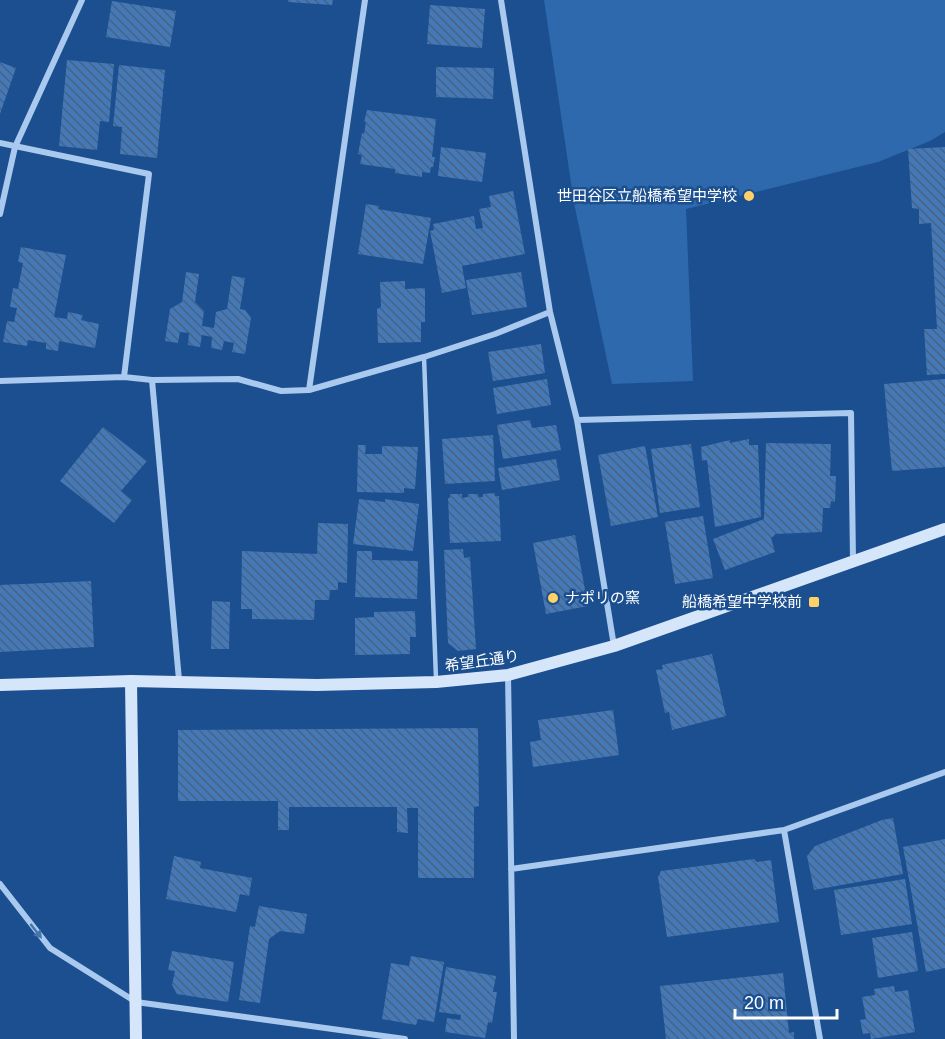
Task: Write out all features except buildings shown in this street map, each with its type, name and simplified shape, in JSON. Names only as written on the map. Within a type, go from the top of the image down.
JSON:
[{"type":"street","points":[[0,214],[15,147],[82,0]]},
{"type":"street","points":[[309,390],[365,0]]},
{"type":"street","points":[[501,0],[550,312],[577,420],[614,646]]},
{"type":"street","points":[[0,143],[149,174],[124,377]]},
{"type":"street","points":[[0,381],[124,377],[152,380],[238,379],[281,391],[309,390],[424,357],[495,334],[550,312]]},
{"type":"street","points":[[152,380],[179,681]]},
{"type":"street","points":[[577,420],[851,413],[853,560]]},
{"type":"street","name":"希望丘通り","points":[[0,685],[131,681],[317,684],[436,682],[508,675],[614,646],[945,529]]},
{"type":"street","points":[[508,675],[514,1039]]},
{"type":"street","points":[[131,681],[136,1039]]},
{"type":"street","points":[[511,869],[784,830],[945,772]]},
{"type":"street","points":[[784,830],[820,1039]]},
{"type":"street","points":[[0,884],[50,948],[136,1002],[405,1039]]},
{"type":"lane","points":[[424,357],[436,682]]},
{"type":"shaded area","points":[[544,0],[945,0],[945,132],[930,141],[878,162],[686,209],[693,381],[612,384],[574,203]]},
{"type":"place","name":"世田谷区立船橋希望中学校","points":[[749,196]]},
{"type":"place","name":"ナポリの窯","points":[[553,598]]},
{"type":"place","name":"船橋希望中学校前","points":[[814,602]]}]
